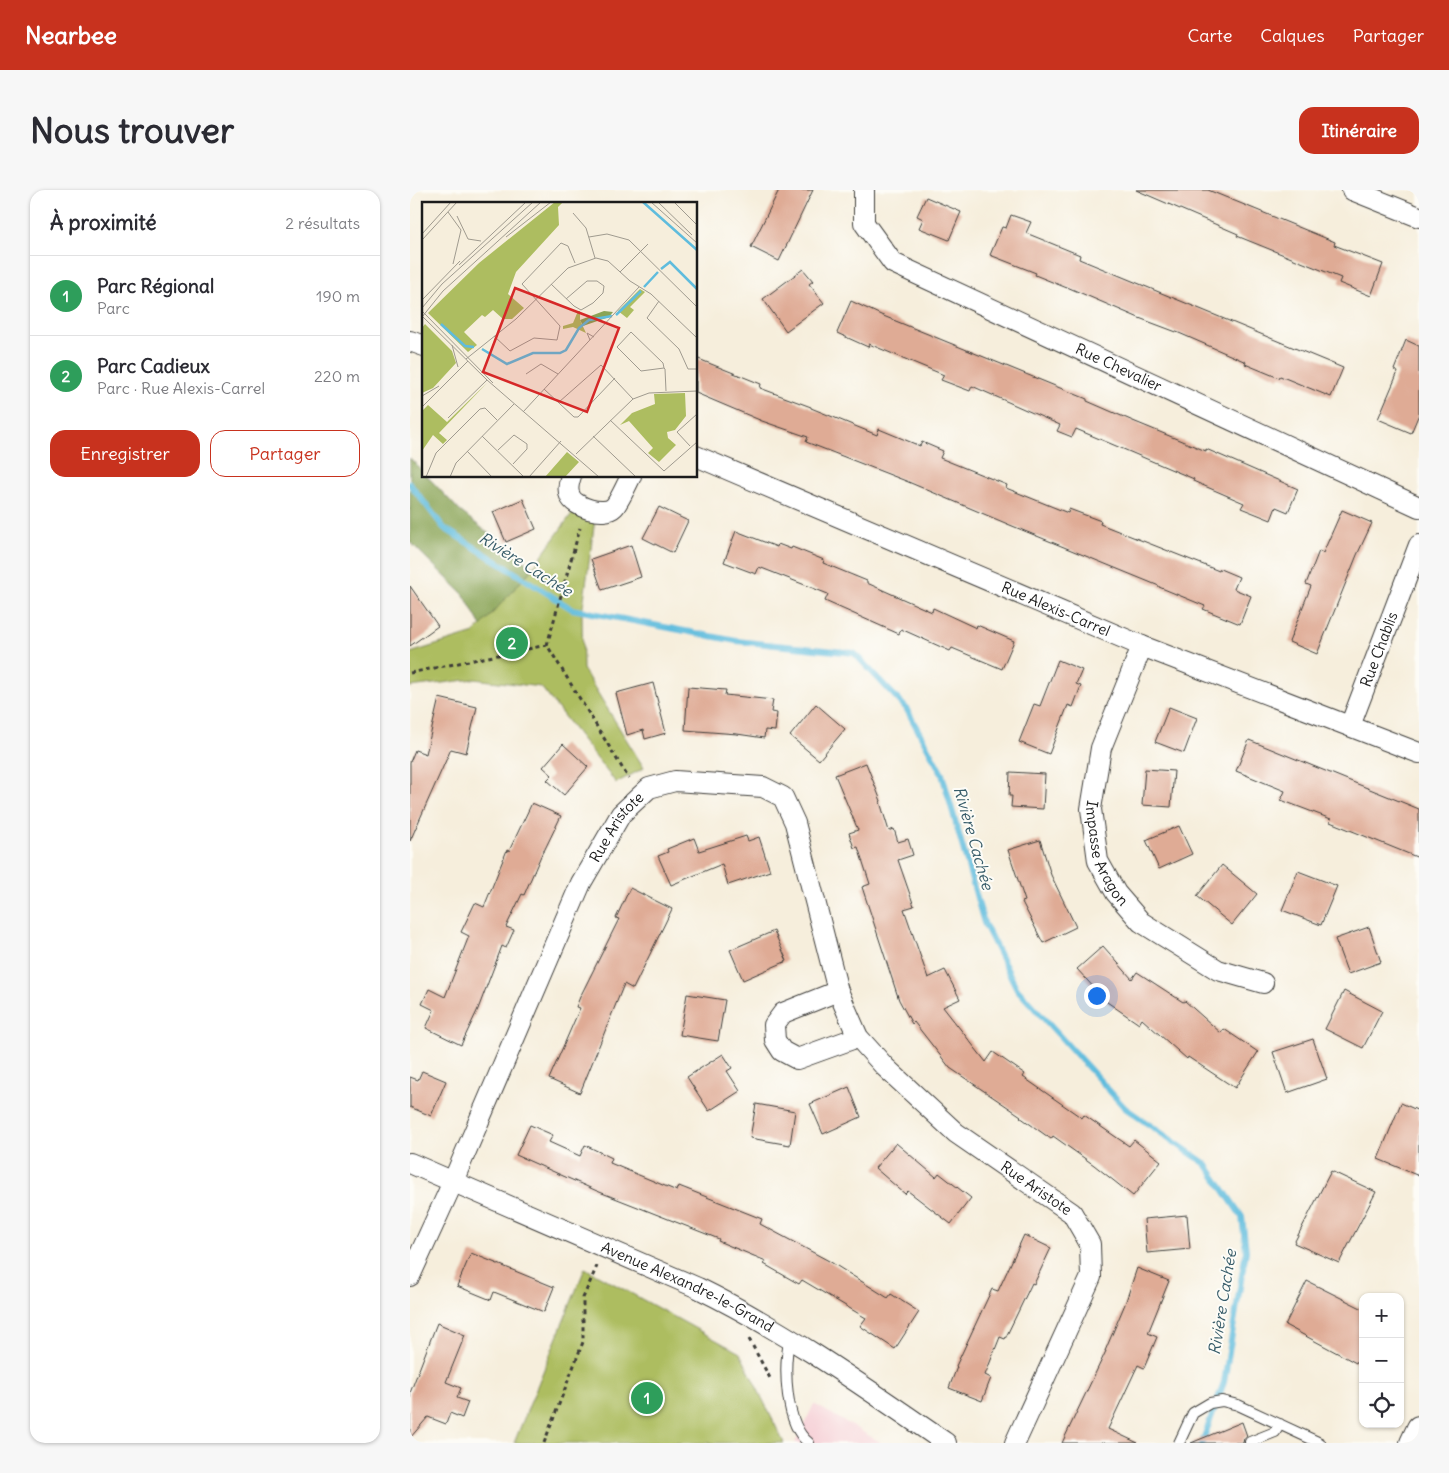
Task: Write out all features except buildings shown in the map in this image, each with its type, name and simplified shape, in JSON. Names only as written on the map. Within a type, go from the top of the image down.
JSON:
[{"type":"street","name":"Rue Chevalier","points":[[864,190],[864,223],[893,263],[1419,507]]},
{"type":"street","points":[[1352,190],[1419,217]]},
{"type":"street","points":[[410,341],[422,345]]},
{"type":"street","name":"Rue Alexis-Carrel","points":[[698,457],[1142,646],[1419,753]]},
{"type":"street","points":[[570,478],[568,489],[570,497],[578,504],[596,512],[607,512],[614,507],[630,478]]},
{"type":"street","name":"Rue Chablis","points":[[1350,726],[1419,545]]},
{"type":"street","name":"Impasse Aragon","points":[[1142,646],[1101,748],[1091,809],[1098,861],[1116,893],[1141,922],[1218,970],[1263,983]]},
{"type":"street","name":"Rue Aristote","points":[[410,1276],[453,1182],[581,883],[622,814],[649,788],[675,782],[763,787],[783,797],[795,823],[838,992],[858,1037],[885,1067],[956,1133],[1072,1213],[1090,1244],[1092,1277],[1015,1443]]},
{"type":"street","points":[[838,992],[783,1013],[774,1025],[775,1040],[782,1052],[797,1059],[858,1037]]},
{"type":"street","name":"Avenue Alexandre-le-Grand","points":[[410,1163],[724,1301],[790,1338],[834,1366],[946,1443]]},
{"type":"street","points":[[1412,1443],[1419,1428]]},
{"type":"lane","points":[[790,1338],[785,1371],[791,1408],[797,1429],[809,1443]]},
{"type":"lane","points":[[1179,1443],[1193,1413],[1210,1403],[1222,1401],[1238,1405],[1320,1443]]},
{"type":"lane","points":[[1250,1442],[1275,1432],[1280,1424]]},
{"type":"path","points":[[586,508],[547,645],[640,797]]},
{"type":"path","points":[[410,673],[547,645]]},
{"type":"path","points":[[544,1443],[582,1342],[583,1298],[605,1248]]},
{"type":"shaded area","points":[[814,1404],[882,1443],[795,1443]]},
{"type":"green space","points":[[410,458],[422,471],[422,478],[429,478],[460,511],[533,568],[481,626],[464,595],[410,542]]},
{"type":"green space","points":[[575,509],[596,512],[582,614],[583,669],[644,768],[616,783],[541,687],[474,679],[410,687],[410,653],[474,633],[533,568]]},
{"type":"green space","points":[[585,1268],[740,1353],[784,1443],[514,1443]]},
{"type":"waterway","name":"Rivière Cachée","points":[[410,484],[444,528],[572,609],[736,641],[854,653],[906,708],[942,774],[984,923],[1017,989],[1125,1108],[1206,1164],[1242,1217],[1246,1251],[1224,1382],[1202,1443]]},
{"type":"place","name":"Parc Cadieux","points":[[512,643]]},
{"type":"place","name":"Parc Régional","points":[[647,1398]]}]
